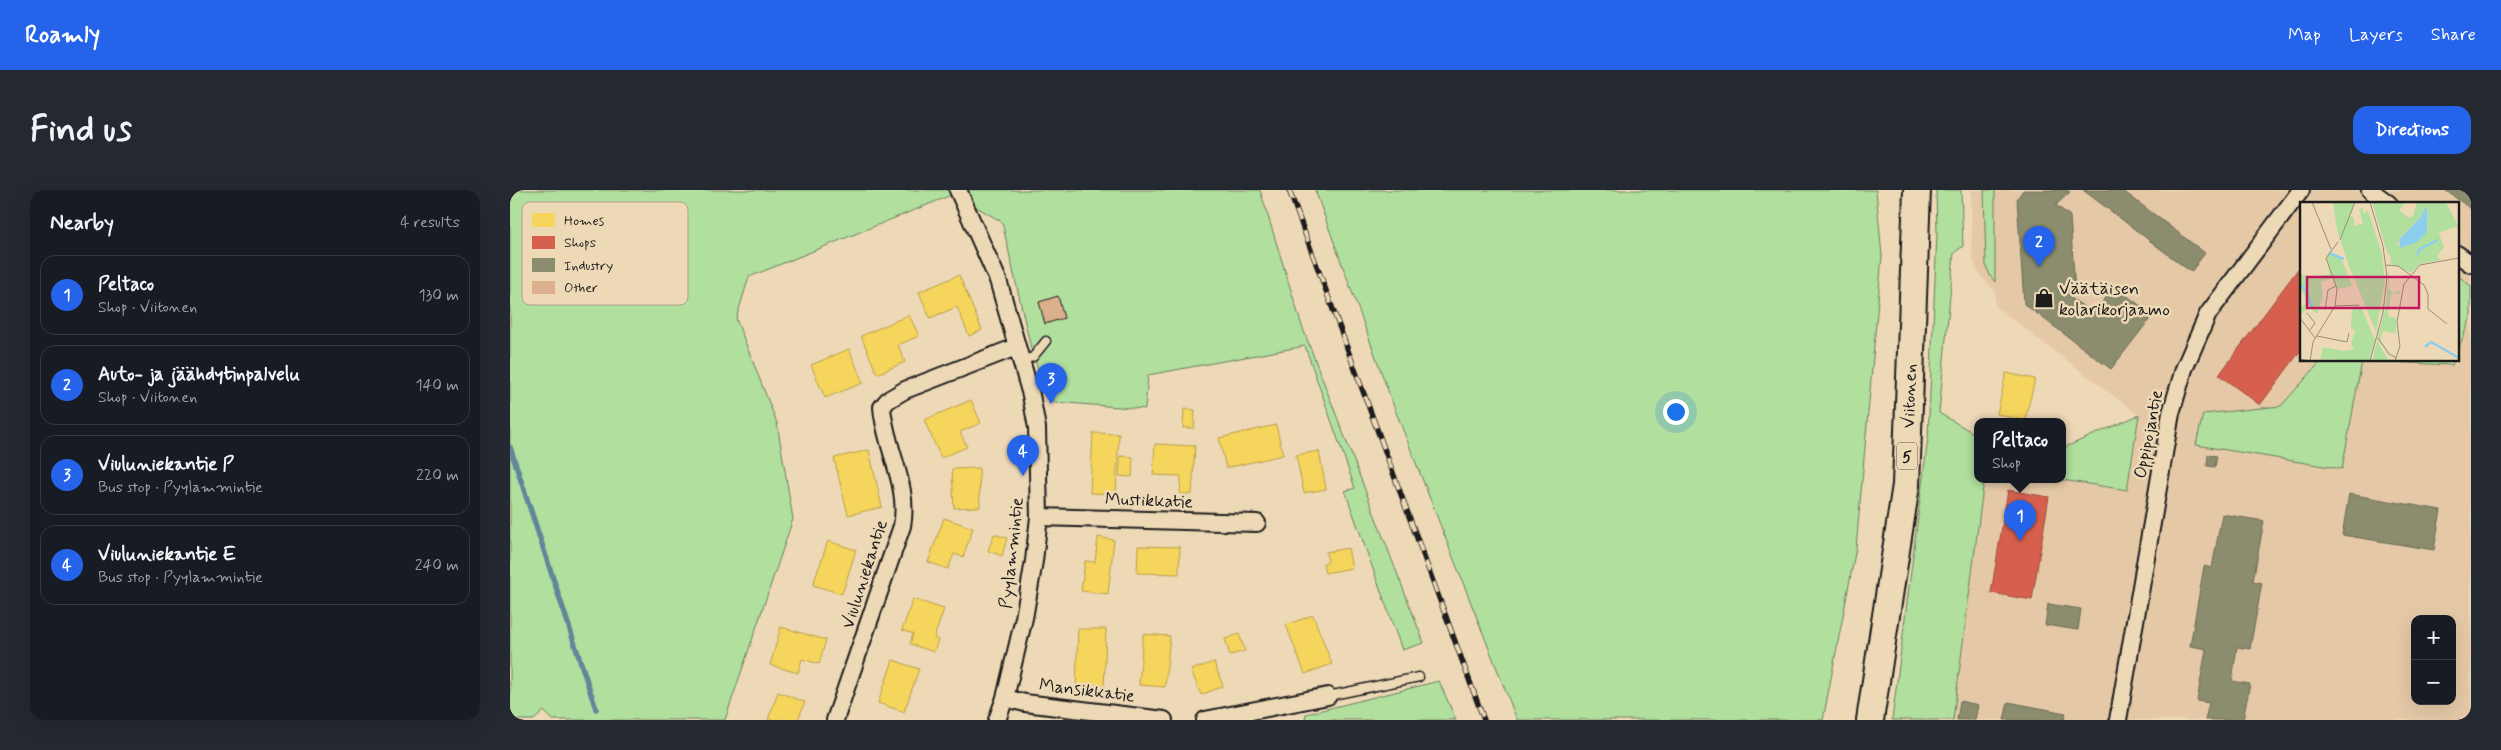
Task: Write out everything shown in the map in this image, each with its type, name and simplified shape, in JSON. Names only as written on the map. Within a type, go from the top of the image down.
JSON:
[{"type":"highway","name":"Viitonen","points":[[1870,720],[1906,485],[1917,190]]},
{"type":"street","name":"Pyylammintie","points":[[958,190],[998,280],[1031,395],[1037,428],[1039,517],[1034,561],[1024,618],[1005,698],[997,720]]},
{"type":"street","name":"Oppipojantie","points":[[2118,720],[2171,413],[2184,369],[2208,314],[2302,190]]},
{"type":"street","points":[[2370,190],[2386,202]]},
{"type":"street","points":[[2458,255],[2471,264]]},
{"type":"street","name":"Viuluniekantie","points":[[835,720],[902,526],[905,510],[903,492],[882,407],[888,400],[905,390],[1018,354]]},
{"type":"street","name":"Mustikkatie","points":[[1039,517],[1257,523]]},
{"type":"street","points":[[1205,720],[1328,696]]},
{"type":"street","name":"Mansikkatie","points":[[1005,698],[1025,703],[1164,720]]},
{"type":"lane","points":[[1018,354],[1033,357],[1046,341]]},
{"type":"lane","points":[[1328,696],[1420,677]]},
{"type":"shaded area","points":[[1971,190],[2471,190],[2471,720],[1953,720],[1984,483],[2066,483],[2066,481],[2127,490],[2139,415],[1995,306],[1995,292],[1977,271],[1972,255]]},
{"type":"green space","points":[[510,190],[1260,190],[1302,326],[1424,643],[1402,650],[1345,491],[1355,488],[1305,346],[1148,375],[1145,409],[1054,402],[1033,357],[1002,222],[954,194],[749,277],[736,319],[777,423],[793,519],[725,720],[553,720],[544,711],[534,720],[510,720]]},
{"type":"green space","points":[[1315,190],[1876,190],[1882,256],[1856,548],[1823,720],[1517,720],[1394,407]]},
{"type":"green space","points":[[1936,190],[1961,190],[1963,246],[1954,253],[1939,413],[1974,433],[1974,483],[1984,483],[1953,720],[1892,720],[1928,438],[1937,234]]},
{"type":"green space","points":[[1984,190],[1995,190],[1995,282],[1990,276],[1986,265]]},
{"type":"green space","points":[[2458,276],[2471,286],[2471,317],[2458,350]]},
{"type":"green space","points":[[2321,361],[2362,361],[2342,469],[2196,445],[2203,414],[2281,406]]},
{"type":"green space","points":[[2362,361],[2454,361],[2452,365]]},
{"type":"green space","points":[[2139,415],[2127,490],[2066,481],[2066,447]]},
{"type":"green space","points":[[1439,681],[1456,720],[1305,720],[1306,714]]},
{"type":"building: Homes","points":[[959,275],[982,330],[969,336],[957,307],[930,318],[919,292]]},
{"type":"building: Homes","points":[[909,315],[919,336],[898,345],[905,362],[877,374],[861,336]]},
{"type":"building: Homes","points":[[849,349],[863,383],[825,398],[811,365]]},
{"type":"building: Homes","points":[[2006,373],[2035,379],[2026,418],[2013,418],[1997,414]]},
{"type":"building: Homes","points":[[971,400],[981,423],[960,432],[967,447],[941,458],[924,420]]},
{"type":"building: Homes","points":[[1184,409],[1195,410],[1194,428],[1183,428]]},
{"type":"building: Homes","points":[[1276,425],[1283,455],[1226,468],[1219,438]]},
{"type":"building: Homes","points":[[1093,433],[1119,434],[1116,494],[1090,493]]},
{"type":"building: Homes","points":[[1155,444],[1195,446],[1192,494],[1180,494],[1181,476],[1153,475]]},
{"type":"building: Homes","points":[[869,450],[882,507],[848,515],[834,458]]},
{"type":"building: Homes","points":[[1319,451],[1326,489],[1304,493],[1296,455]]},
{"type":"building: Homes","points":[[1120,456],[1133,457],[1132,477],[1119,476]]},
{"type":"building: Homes","points":[[979,468],[980,507],[954,508],[952,469]]},
{"type":"building: Homes","points":[[944,518],[973,528],[963,557],[954,554],[948,569],[928,562]]},
{"type":"building: Homes","points":[[994,534],[1007,538],[1002,556],[988,551]]},
{"type":"building: Homes","points":[[1098,537],[1114,540],[1108,594],[1081,591],[1085,561],[1095,562]]},
{"type":"building: Homes","points":[[828,541],[856,550],[842,594],[813,585]]},
{"type":"building: Homes","points":[[1138,546],[1180,547],[1179,574],[1137,573]]},
{"type":"building: Homes","points":[[1348,548],[1352,568],[1325,573],[1323,563],[1328,562],[1326,552]]},
{"type":"building: Homes","points":[[913,599],[944,609],[934,638],[938,640],[934,652],[910,644],[913,634],[902,630]]},
{"type":"building: Homes","points":[[1313,615],[1332,664],[1305,674],[1286,625]]},
{"type":"building: Homes","points":[[781,627],[826,640],[819,664],[802,659],[798,673],[770,665]]},
{"type":"building: Homes","points":[[1078,629],[1106,629],[1104,691],[1076,690]]},
{"type":"building: Homes","points":[[1143,634],[1170,636],[1165,687],[1139,685]]},
{"type":"building: Homes","points":[[1239,634],[1245,651],[1230,655],[1225,639]]},
{"type":"building: Homes","points":[[893,660],[919,669],[904,712],[878,703]]},
{"type":"building: Homes","points":[[1214,662],[1223,686],[1201,695],[1191,670]]},
{"type":"building: Homes","points":[[778,692],[805,702],[798,720],[768,720]]},
{"type":"building: Shops","points":[[2298,269],[2300,270],[2300,351],[2260,405],[2219,375]]},
{"type":"building: Shops","points":[[2008,490],[2049,497],[2032,600],[1991,593]]},
{"type":"building: Industry","points":[[2023,190],[2067,190],[2070,192],[2056,205],[2070,216],[2075,291],[2068,296],[2093,313],[2115,287],[2153,315],[2111,369],[2024,304],[2017,199]]},
{"type":"building: Industry","points":[[2083,190],[2122,190],[2205,253],[2191,272]]},
{"type":"building: Industry","points":[[2445,190],[2471,190],[2471,209]]},
{"type":"building: Industry","points":[[2208,455],[2217,456],[2215,467],[2207,466]]},
{"type":"building: Industry","points":[[2349,494],[2441,510],[2434,550],[2342,535]]},
{"type":"building: Industry","points":[[2222,514],[2264,521],[2253,581],[2262,583],[2250,649],[2237,647],[2232,681],[2250,684],[2243,720],[2205,720],[2209,703],[2197,701],[2206,649],[2190,646],[2204,566],[2212,568]]},
{"type":"building: Industry","points":[[2048,604],[2081,609],[2078,630],[2045,625]]},
{"type":"building: Industry","points":[[1960,701],[1978,705],[1975,720],[1957,720]]},
{"type":"building: Industry","points":[[2008,702],[2066,713],[2064,720],[2004,720]]},
{"type":"building: Other","points":[[1058,296],[1064,318],[1045,324],[1039,302]]},
{"type":"waterway","points":[[510,447],[596,709]]},
{"type":"railway","points":[[1289,190],[1484,720]]},
{"type":"place","name":"Auto- ja jäähdytinpalvelu","points":[[2039,267]]},
{"type":"place","name":"Väätäisen kolarikorjaamo","points":[[2044,298]]},
{"type":"place","name":"Viuluniekantie P","points":[[1051,404]]},
{"type":"place","name":"Viuluniekantie E","points":[[1023,476]]},
{"type":"place","name":"Peltaco","points":[[2020,541]]}]
